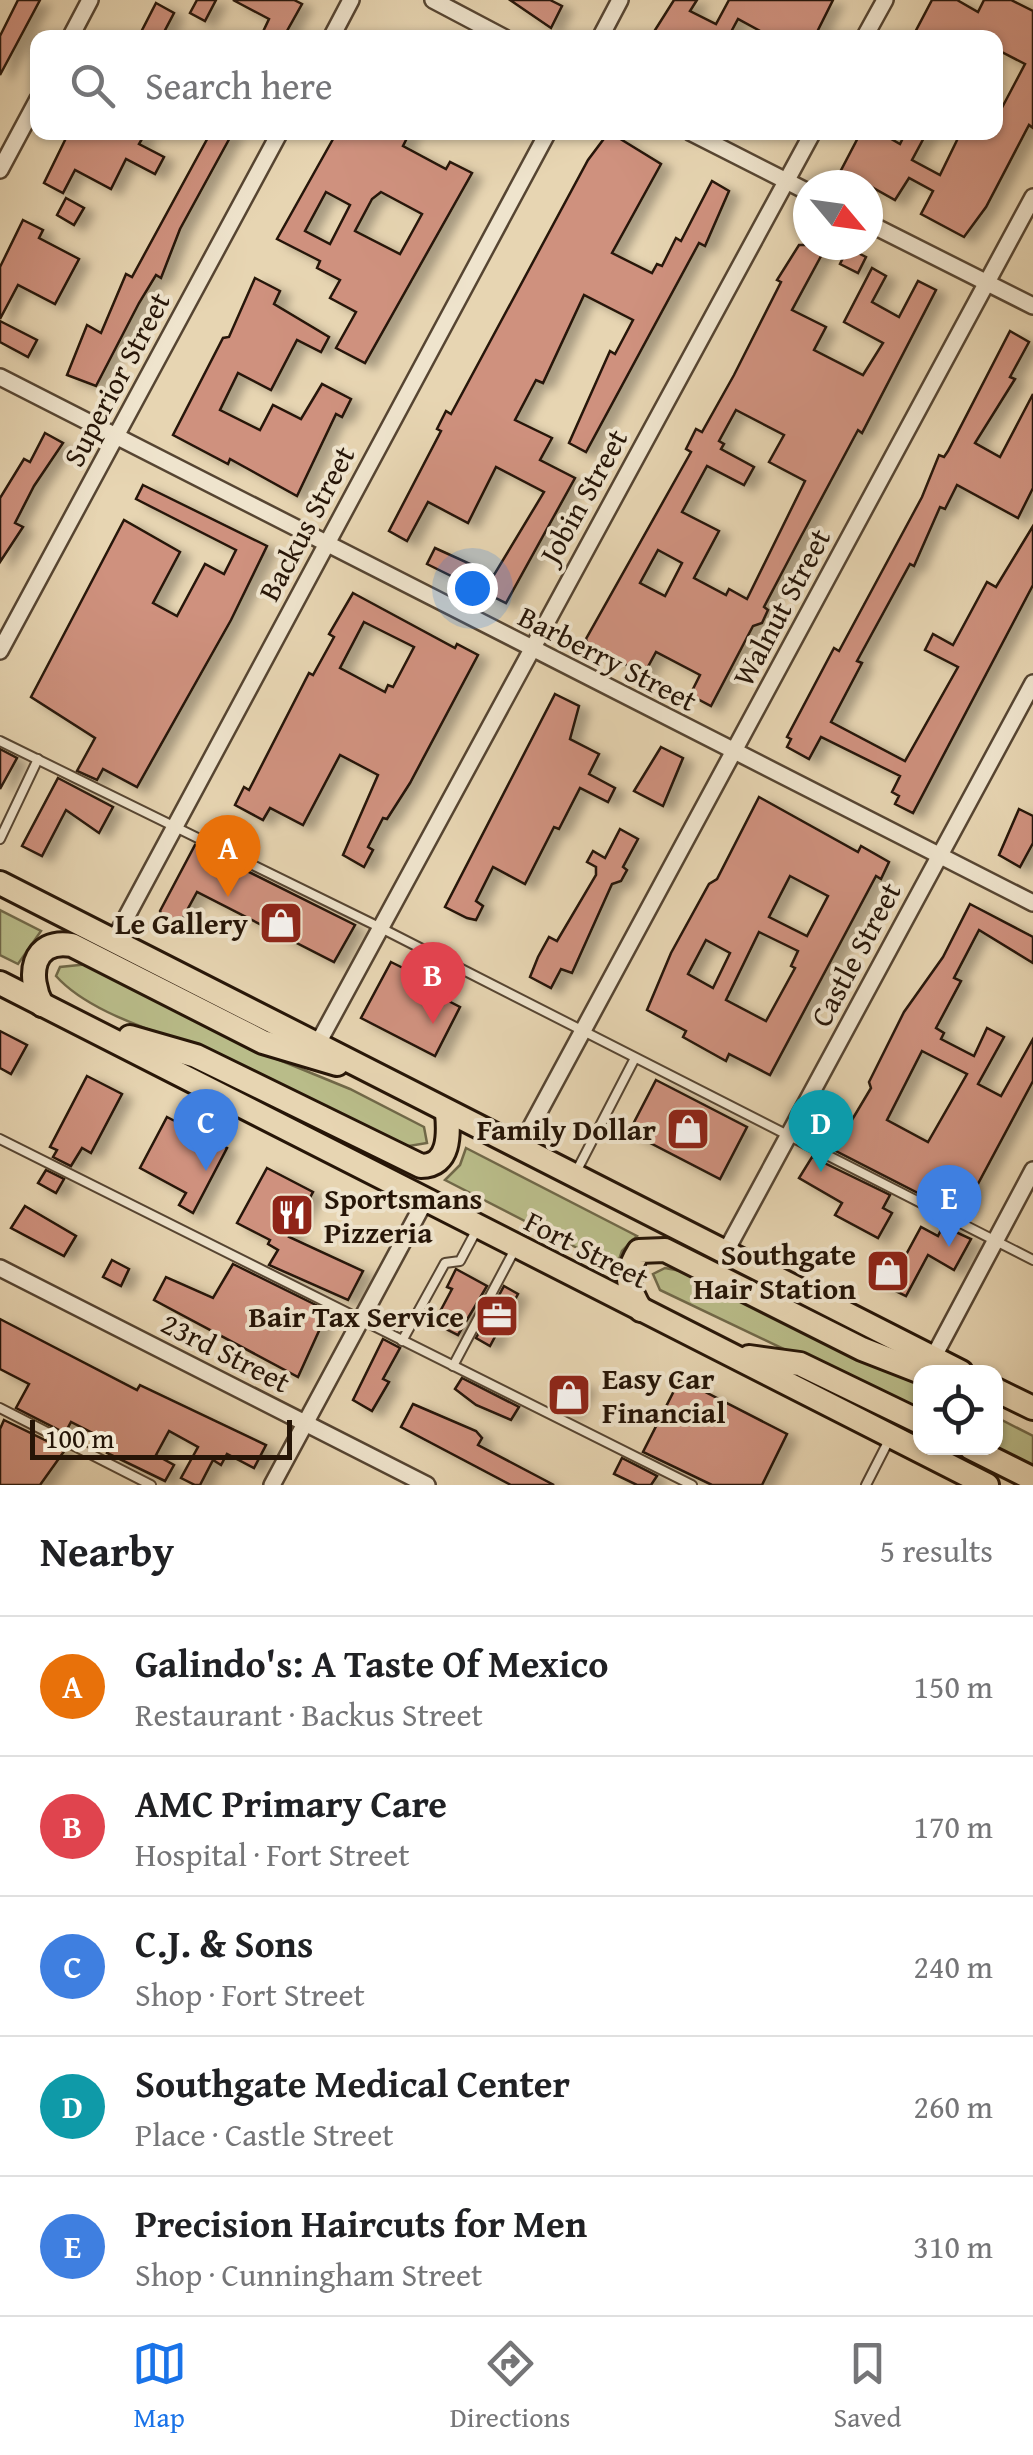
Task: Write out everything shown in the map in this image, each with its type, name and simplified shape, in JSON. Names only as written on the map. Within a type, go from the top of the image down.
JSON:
[{"type":"main road","name":"Fort Street","points":[[0,884],[726,1251],[927,1365]]},
{"type":"main road","points":[[42,1005],[33,980],[38,953],[45,947],[72,945],[263,1042],[365,1069]]},
{"type":"main road","name":"Fort Street","points":[[0,984],[985,1484]]},
{"type":"main road","points":[[84,1024],[196,1056],[421,1166],[442,1156],[449,1133],[447,1113]]},
{"type":"main road","points":[[641,1310],[628,1288],[630,1265],[639,1251],[665,1250],[862,1349],[927,1365]]},
{"type":"main road","points":[[731,1354],[800,1364],[913,1419]]},
{"type":"main road","points":[[1003,1393],[1033,1408]]},
{"type":"main road","points":[[985,1455],[1033,1479]]},
{"type":"street","points":[[74,30],[90,0]]},
{"type":"street","points":[[335,30],[351,0]]},
{"type":"street","points":[[433,0],[490,30]]},
{"type":"street","points":[[604,30],[620,0]]},
{"type":"street","points":[[868,30],[884,0]]},
{"type":"street","points":[[0,170],[30,114]]},
{"type":"street","name":"Superior Street","points":[[0,651],[276,140]]},
{"type":"street","name":"Backus Street","points":[[114,940],[544,140]]},
{"type":"street","points":[[705,140],[793,185]]},
{"type":"street","name":"Jobin Street","points":[[317,1045],[809,140]]},
{"type":"street","name":"Walnut Street","points":[[519,1149],[1033,196]]},
{"type":"street","points":[[883,231],[1033,306]]},
{"type":"street","name":"Barberry Street","points":[[0,378],[1033,903]]},
{"type":"street","name":"Castle Street","points":[[726,1251],[1033,683]]},
{"type":"street","points":[[927,1365],[1033,1170]]},
{"type":"street","points":[[272,1485],[426,1199]]},
{"type":"street","name":"23rd Street","points":[[0,1268],[427,1485]]},
{"type":"lane","points":[[0,741],[176,825],[1033,1260]]},
{"type":"lane","points":[[0,840],[38,759]]},
{"type":"lane","points":[[574,1176],[635,1058]]},
{"type":"lane","points":[[0,1138],[692,1485]]},
{"type":"lane","points":[[402,1340],[445,1263],[460,1261],[478,1226]]},
{"type":"lane","points":[[452,1366],[516,1246]]},
{"type":"lane","points":[[0,1408],[151,1485]]},
{"type":"lane","points":[[866,1485],[891,1436]]},
{"type":"green space","points":[[0,910],[41,931],[18,964],[0,955]]},
{"type":"green space","points":[[89,964],[260,1052],[350,1089],[424,1127],[427,1143],[403,1147],[210,1053],[106,1012],[56,976],[60,967]]},
{"type":"green space","points":[[466,1148],[637,1236],[622,1251],[616,1268],[445,1180],[460,1165]]},
{"type":"green space","points":[[665,1268],[686,1272],[913,1379],[913,1411],[660,1290],[653,1274]]},
{"type":"green space","points":[[1003,1421],[1033,1436],[1033,1465],[1003,1454]]},
{"type":"building","points":[[18,0],[40,0],[0,75],[0,36]]},
{"type":"building","points":[[197,0],[216,0],[205,21],[190,13]]},
{"type":"building","points":[[233,0],[294,0],[302,4],[287,30],[264,30],[269,19]]},
{"type":"building","points":[[510,0],[550,0],[562,6],[551,28]]},
{"type":"building","points":[[674,0],[697,0],[690,11],[716,24],[729,0],[833,0],[818,30],[758,30],[738,19],[732,30],[655,30]]},
{"type":"building","points":[[932,0],[957,0],[978,12],[984,0],[1011,0],[1033,11],[1033,128],[1029,125],[986,207],[964,237],[921,214],[933,191],[909,178],[895,200],[883,193],[883,170],[841,170],[857,140],[893,140],[900,144],[902,140],[923,140],[912,160],[940,175],[957,140],[1003,140],[1003,106],[1025,64],[1003,53],[1003,30],[916,30]]},
{"type":"building","points":[[156,3],[174,13],[164,30],[142,30]]},
{"type":"building","points":[[65,140],[141,140],[139,144],[164,157],[155,174],[126,159],[111,189],[75,170],[63,193],[44,183]]},
{"type":"building","points":[[207,140],[229,140],[180,229],[161,278],[156,275],[139,303],[96,386],[67,375],[87,325],[101,333],[126,274],[132,277]]},
{"type":"building","points":[[333,140],[406,140],[403,146],[446,169],[450,162],[472,173],[365,363],[336,348],[356,312],[330,298],[340,280],[317,268],[320,261],[277,239]],"holes":[[[326,192],[350,205],[330,244],[305,231]],[[381,192],[422,214],[400,254],[355,231],[372,199]]]},
{"type":"building","points":[[603,140],[622,140],[661,164],[612,253],[652,273],[657,264],[662,266],[676,238],[681,241],[712,181],[729,191],[705,246],[699,243],[586,452],[569,443],[610,351],[615,354],[633,320],[584,295],[543,383],[536,380],[515,420],[552,438],[540,460],[575,478],[506,603],[427,564],[435,548],[494,575],[544,492],[496,467],[468,523],[428,502],[407,541],[389,531],[441,431],[437,429],[446,411],[451,414],[588,160]]},
{"type":"building","points":[[66,198],[84,208],[74,225],[57,215]]},
{"type":"building","points":[[23,220],[43,230],[39,238],[79,259],[55,304],[18,285],[0,319],[0,267]]},
{"type":"building","points":[[793,255],[793,260],[819,260],[792,310],[826,327],[814,350],[863,375],[883,343],[844,322],[872,268],[886,276],[872,302],[899,317],[918,281],[936,290],[862,433],[858,430],[764,607],[768,610],[762,623],[753,626],[711,706],[690,695],[700,675],[656,652],[644,674],[588,645],[586,639],[691,452],[686,449],[696,429],[702,432],[781,282],[777,280]],"holes":[[[736,410],[784,435],[769,462],[805,481],[747,599],[729,589],[726,595],[694,578],[719,531],[682,512],[707,466],[744,485],[754,467],[721,449],[724,444],[719,441]],[[658,550],[682,563],[665,596],[640,583]]]},
{"type":"building","points":[[842,260],[864,260],[858,273],[840,264]]},
{"type":"building","points":[[255,278],[280,291],[274,304],[329,337],[321,352],[297,340],[271,390],[238,373],[220,410],[260,430],[273,405],[301,419],[322,384],[351,399],[342,417],[336,414],[297,496],[230,459],[228,464],[173,435],[223,338],[229,337]]},
{"type":"building","points":[[0,321],[37,340],[28,357],[0,342]]},
{"type":"building","points":[[1010,331],[1029,342],[1010,377],[1015,379],[975,443],[1000,457],[1033,394],[1033,488],[1018,518],[957,485],[945,509],[940,507],[914,566],[910,564],[857,661],[862,663],[831,722],[905,761],[958,667],[925,650],[933,634],[953,645],[987,582],[996,587],[1033,526],[1033,585],[913,813],[895,804],[899,796],[892,792],[900,776],[821,737],[809,759],[787,747],[791,739],[787,737],[834,648],[839,651],[922,497],[939,455],[944,457],[948,451]]},
{"type":"building","points":[[45,433],[63,443],[34,486],[15,523],[23,527],[0,562],[0,498],[24,459],[30,462]]},
{"type":"building","points":[[143,485],[267,546],[231,620],[137,787],[103,769],[97,780],[77,771],[95,738],[31,697],[124,520],[180,552],[153,603],[177,616],[205,564],[224,574],[236,550],[136,499]]},
{"type":"building","points":[[353,593],[455,648],[457,644],[478,655],[410,783],[387,819],[383,818],[368,847],[373,850],[364,867],[343,855],[378,775],[340,755],[303,825],[270,808],[263,820],[235,805],[244,787],[249,790],[309,673],[313,675],[334,637],[329,634]],"holes":[[[364,622],[414,647],[393,687],[388,685],[385,692],[340,668]]]},
{"type":"building","points":[[555,694],[579,706],[570,739],[599,754],[589,774],[615,788],[608,802],[580,788],[559,829],[554,827],[525,884],[493,867],[476,901],[483,906],[476,920],[467,918],[445,907]]},
{"type":"building","points":[[661,747],[683,758],[663,806],[634,791]]},
{"type":"building","points":[[0,749],[17,758],[0,789]]},
{"type":"building","points":[[58,778],[113,807],[99,833],[66,810],[42,856],[22,846]]},
{"type":"building","points":[[759,797],[858,852],[861,846],[889,862],[881,879],[876,876],[770,1075],[729,1054],[726,1061],[683,1037],[686,1031],[647,1010],[671,953],[709,884],[717,879]],"holes":[[[790,876],[828,896],[807,936],[769,917]],[[759,932],[798,951],[791,966],[795,968],[766,1021],[726,1000]],[[706,940],[730,953],[713,988],[688,974]]]},
{"type":"building","points":[[1019,809],[1033,816],[1033,843],[1020,867],[999,855]]},
{"type":"building","points":[[620,829],[638,839],[623,867],[627,870],[621,881],[612,884],[572,973],[561,969],[551,988],[530,977],[538,957],[549,937],[557,941],[596,875],[596,867],[587,862],[593,851],[605,858]]},
{"type":"building","points":[[195,845],[355,925],[334,962],[197,892],[179,925],[163,917],[160,911]]},
{"type":"building","points":[[970,904],[1033,937],[1033,963],[979,930],[954,978],[961,981],[936,1028],[944,1033],[941,1039],[974,1056],[987,1028],[1004,1037],[978,1084],[1001,1096],[1033,1039],[1033,1081],[965,1208],[923,1187],[920,1194],[834,1150],[871,1088],[869,1082],[904,1012],[943,957]],"holes":[[[922,1051],[967,1074],[928,1142],[887,1120]]]},
{"type":"building","points":[[391,962],[435,984],[431,992],[460,1007],[435,1056],[361,1018]]},
{"type":"building","points":[[0,1031],[27,1045],[11,1074],[0,1068]]},
{"type":"building","points":[[87,1076],[122,1094],[91,1153],[82,1148],[71,1166],[53,1157],[57,1150],[50,1147]]},
{"type":"building","name":"Family Dollar","points":[[656,1080],[747,1127],[720,1179],[629,1132]]},
{"type":"building","points":[[167,1117],[227,1148],[193,1213],[179,1205],[186,1193],[140,1168]]},
{"type":"building","points":[[812,1157],[890,1195],[883,1208],[892,1213],[878,1238],[835,1215],[842,1203],[799,1178]]},
{"type":"building","points":[[267,1168],[313,1192],[289,1237],[363,1271],[348,1300],[269,1265],[278,1250],[268,1244],[270,1240],[237,1223]]},
{"type":"building","points":[[46,1170],[64,1179],[56,1193],[38,1183]]},
{"type":"building","points":[[25,1206],[76,1236],[64,1256],[11,1228]]},
{"type":"building","points":[[943,1226],[971,1239],[954,1270],[928,1255],[906,1296],[873,1280],[887,1255],[902,1262],[921,1227],[938,1236]]},
{"type":"building","points":[[112,1260],[129,1269],[121,1286],[103,1277]]},
{"type":"building","points":[[233,1264],[328,1311],[298,1377],[154,1300],[166,1277],[213,1298]]},
{"type":"building","points":[[456,1269],[487,1286],[458,1335],[434,1323],[452,1289],[447,1287]]},
{"type":"building","name":"Bair Tax Service","points":[[504,1286],[518,1294],[490,1346],[476,1338]]},
{"type":"building","points":[[0,1319],[137,1390],[140,1385],[266,1445],[254,1468],[227,1454],[221,1465],[213,1460],[200,1485],[195,1485],[181,1478],[198,1447],[169,1431],[156,1455],[174,1465],[165,1481],[107,1453],[112,1443],[71,1422],[65,1433],[16,1408],[29,1384],[0,1369]]},
{"type":"building","points":[[383,1339],[400,1348],[383,1379],[389,1382],[372,1411],[353,1400]]},
{"type":"building","name":"Easy Car Financial","points":[[567,1376],[586,1386],[571,1413],[552,1403]]},
{"type":"building","points":[[462,1378],[519,1407],[511,1420],[476,1405],[455,1389]]},
{"type":"building","points":[[680,1379],[787,1434],[762,1485],[712,1485],[643,1452]]},
{"type":"building","points":[[413,1404],[476,1431],[482,1438],[478,1445],[554,1485],[511,1485],[401,1427]]},
{"type":"building","points":[[4,1420],[65,1450],[40,1485],[0,1485],[0,1429]]},
{"type":"building","points":[[622,1458],[657,1476],[651,1485],[637,1485],[614,1474]]},
{"type":"place","name":"Galindo's: A Taste Of Mexico","points":[[228,897]]},
{"type":"place","name":"Le Gallery","points":[[281,923]]},
{"type":"place","name":"AMC Primary Care","points":[[433,1024]]},
{"type":"place","name":"Family Dollar","points":[[688,1129]]},
{"type":"place","name":"C.J. & Sons","points":[[206,1171]]},
{"type":"place","name":"Southgate Medical Center","points":[[821,1172]]},
{"type":"place","name":"Sportsmans Pizzeria","points":[[292,1215]]},
{"type":"place","name":"Precision Haircuts for Men","points":[[949,1247]]},
{"type":"place","name":"Southgate Hair Station","points":[[888,1271]]},
{"type":"place","name":"Bair Tax Service","points":[[497,1316]]},
{"type":"place","name":"Easy Car Financial","points":[[569,1395]]}]
